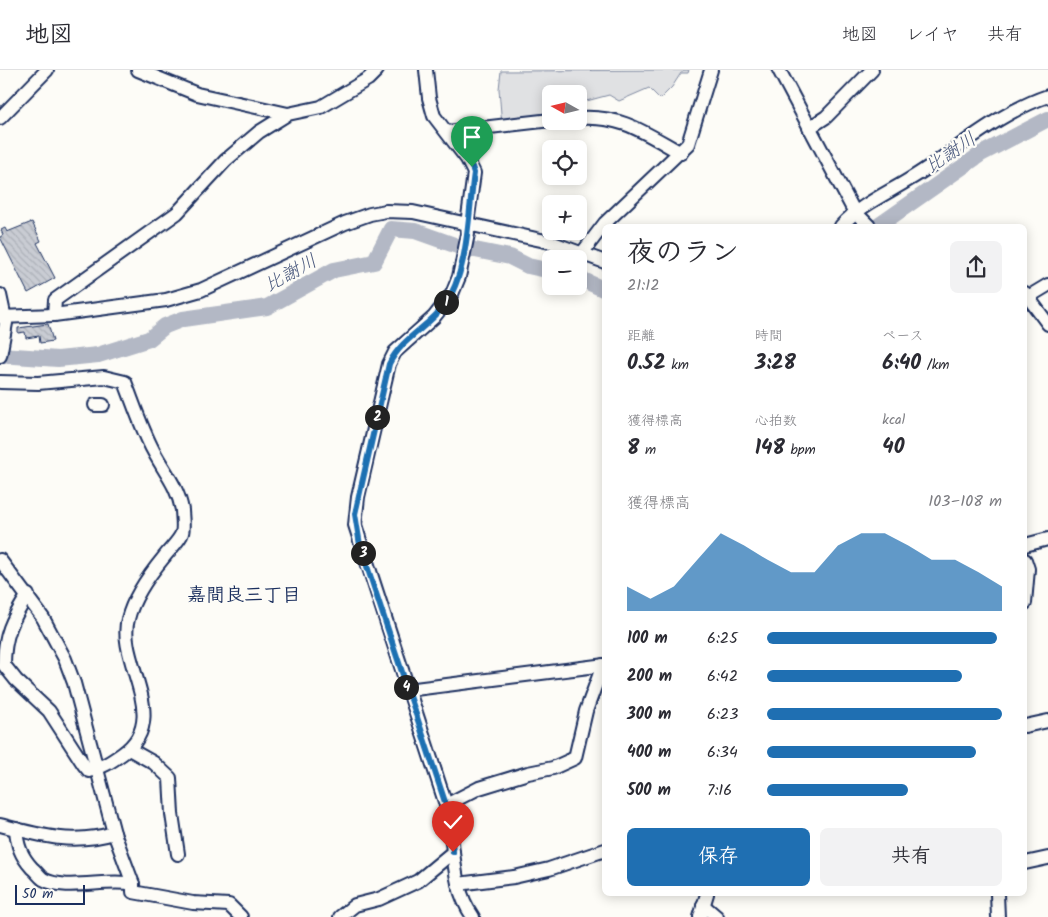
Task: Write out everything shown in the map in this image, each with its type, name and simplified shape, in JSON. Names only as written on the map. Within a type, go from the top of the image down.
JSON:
[{"type":"street","points":[[0,118],[47,70]]},
{"type":"street","points":[[138,70],[197,94],[288,114]]},
{"type":"street","points":[[54,314],[55,300],[177,213],[240,147],[259,132],[288,114],[321,107],[368,79],[377,70]]},
{"type":"street","points":[[426,70],[429,98],[434,116],[474,173],[467,229],[459,278],[443,307],[400,346],[389,364],[355,514],[358,538],[446,805],[450,820],[458,884],[463,901],[473,917]]},
{"type":"street","points":[[603,224],[688,144],[711,70]]},
{"type":"street","points":[[809,128],[826,117],[872,70]]},
{"type":"street","points":[[783,72],[809,128],[861,219]]},
{"type":"street","points":[[847,224],[861,219],[910,179],[1007,115],[1048,96]]},
{"type":"street","points":[[588,117],[600,116],[614,119],[637,128],[680,153]]},
{"type":"street","points":[[446,132],[542,121]]},
{"type":"street","points":[[3,316],[54,314],[166,300],[201,290],[345,223],[370,214],[386,211],[413,212],[467,229],[550,242],[576,250]]},
{"type":"street","points":[[584,250],[602,225]]},
{"type":"street","points":[[587,254],[602,261]]},
{"type":"street","points":[[1027,295],[1048,285]]},
{"type":"street","points":[[0,295],[3,316],[1,350]]},
{"type":"street","points":[[1027,296],[1048,324]]},
{"type":"street","points":[[0,382],[38,383],[104,377],[125,382],[154,452],[172,480],[182,509],[182,533],[156,567],[132,608],[126,624],[127,641],[141,687],[143,718],[139,734],[129,749],[98,769],[89,771],[49,711],[16,680],[4,665],[8,632],[12,619],[28,596]]},
{"type":"street","points":[[1027,544],[1048,539]]},
{"type":"street","points":[[0,560],[43,618],[66,659],[98,769],[114,833],[132,884],[133,892],[193,903],[229,905],[241,917]]},
{"type":"street","points":[[1027,570],[1027,584]]},
{"type":"street","points":[[407,690],[602,665]]},
{"type":"street","points":[[446,805],[478,788],[528,773],[553,768],[575,758],[586,711],[602,670]]},
{"type":"street","points":[[1027,726],[1048,721]]},
{"type":"street","points":[[129,749],[154,763],[170,778],[172,814],[178,854]]},
{"type":"street","points":[[0,826],[70,840],[92,840],[114,833]]},
{"type":"street","points":[[16,829],[20,852],[42,878],[66,883],[121,881],[132,884]]},
{"type":"street","points":[[458,884],[514,877],[549,869],[602,851]]},
{"type":"street","points":[[340,917],[355,905],[379,899],[418,880],[453,852]]},
{"type":"street","points":[[1027,863],[1048,858]]},
{"type":"street","points":[[997,896],[998,917]]},
{"type":"street","points":[[703,902],[717,917]]},
{"type":"shaded area","points":[[689,70],[688,73],[681,73],[672,87],[660,99],[649,88],[619,101],[609,95],[588,101],[588,85],[542,85],[542,121],[502,126],[499,89],[501,71]]},
{"type":"building","points":[[32,222],[41,241],[37,243],[55,278],[28,293],[0,237],[3,235],[1,230],[5,228],[7,232]]},
{"type":"building","points":[[48,324],[53,341],[40,343],[39,336],[26,338],[25,332],[18,333],[18,328]]},
{"type":"waterway","name":"比謝川","points":[[881,224],[981,154],[1048,119]]},
{"type":"waterway","name":"比謝川","points":[[0,355],[58,359],[98,355],[149,339],[165,326],[183,319],[267,307],[334,270],[374,262],[391,229],[415,231],[460,247],[510,257],[528,266],[542,269]]},
{"type":"waterway","name":"比謝川","points":[[587,282],[602,289]]},
{"type":"district","name":"嘉間良三丁目","points":[[244,594]]},
{"type":"route","points":[[453,852],[450,820],[446,805],[360,545],[356,532],[355,514],[389,364],[395,352],[406,340],[443,307],[452,294],[459,278],[468,234],[467,224],[474,173],[472,167]]}]
